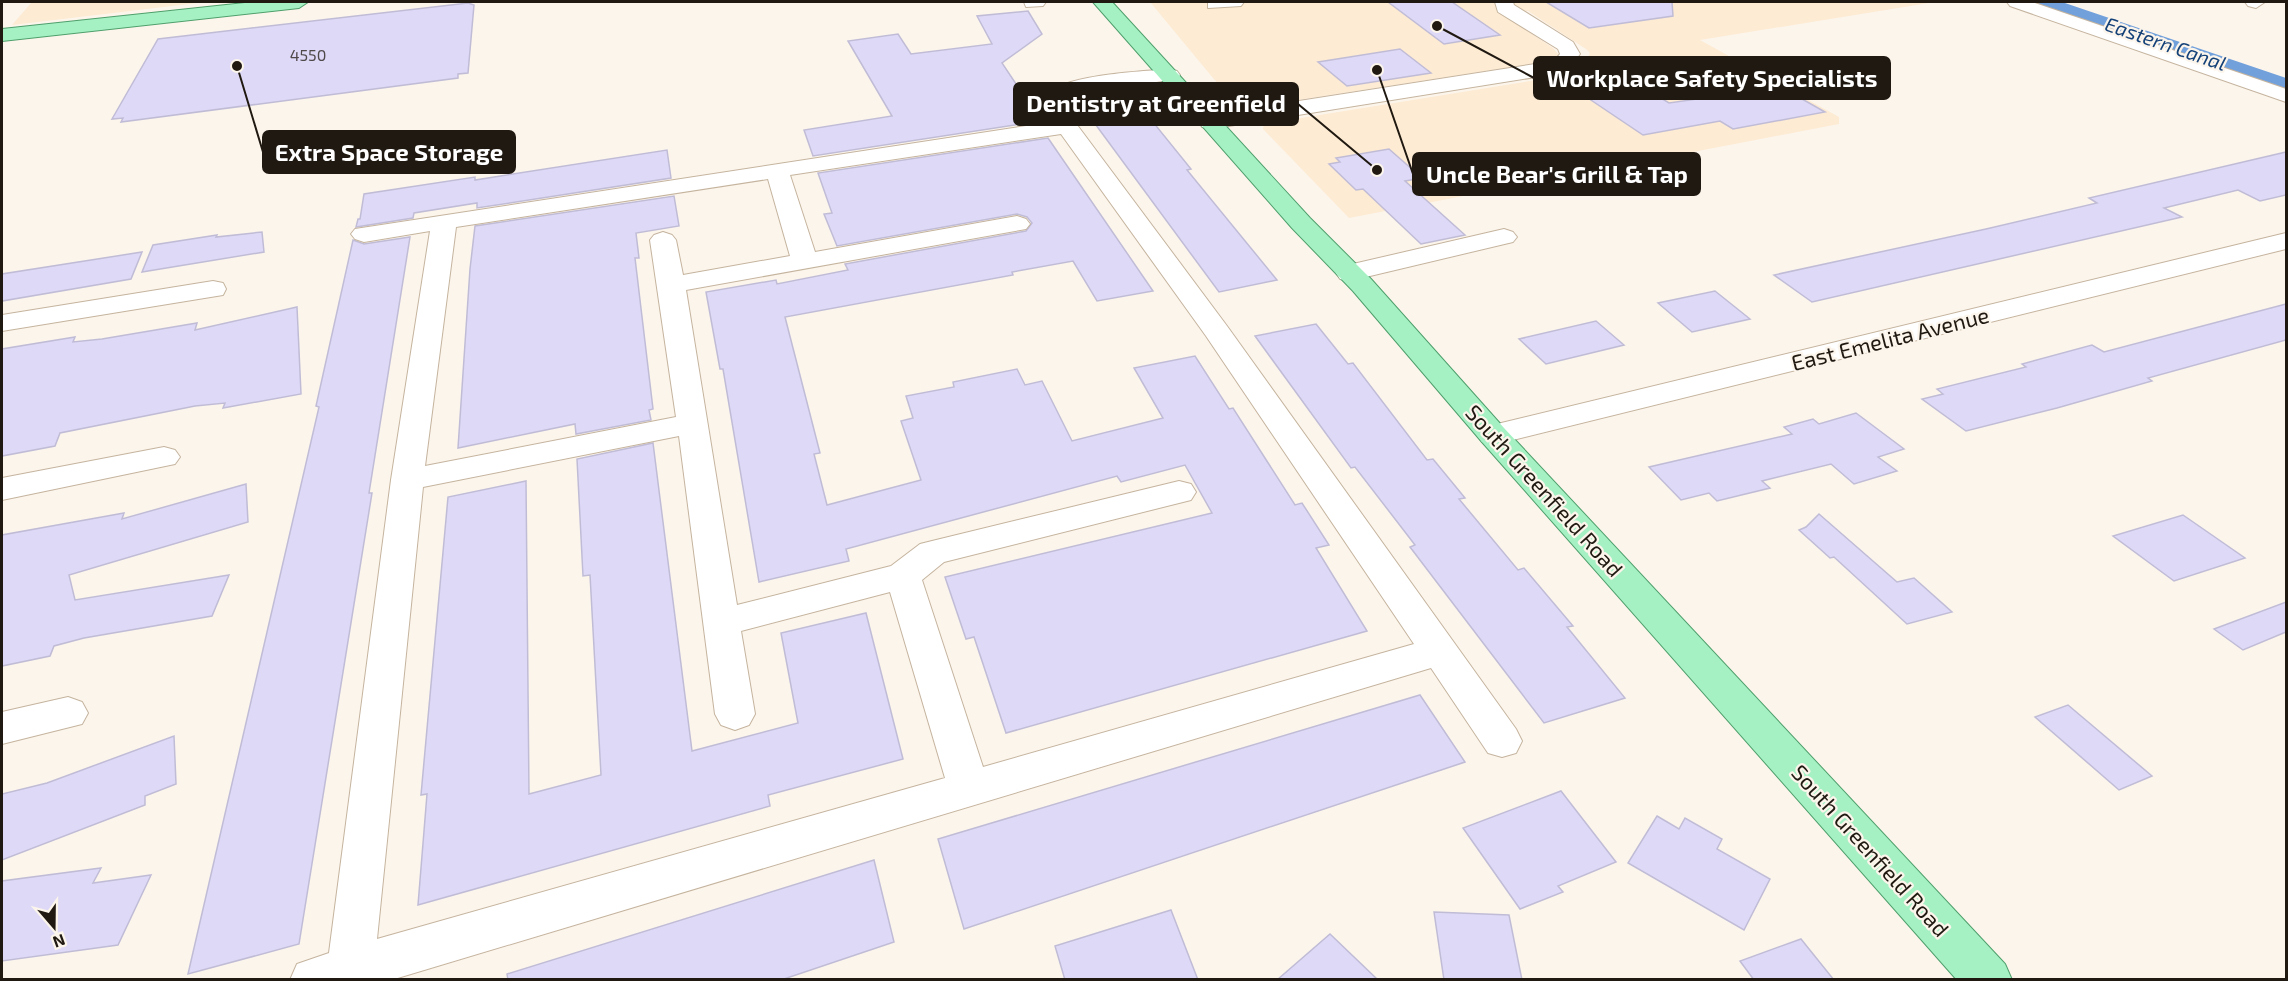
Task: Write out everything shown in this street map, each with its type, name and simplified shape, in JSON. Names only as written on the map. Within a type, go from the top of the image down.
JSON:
[{"type":"main road","points":[[2,35],[299,2]]},
{"type":"main road","name":"South Greenfield Road","points":[[1102,2],[1988,980]]},
{"type":"street","points":[[1215,4],[1236,2]]},
{"type":"street","points":[[1210,122],[1542,70],[1561,65],[1570,54],[1566,46],[1505,8],[1503,2]]},
{"type":"street","points":[[2016,2],[2286,96]]},
{"type":"street","points":[[1170,75],[1071,89],[1054,94],[1048,101],[1217,332],[1502,741]]},
{"type":"street","points":[[364,234],[1067,126]]},
{"type":"street","points":[[777,170],[805,263]]},
{"type":"street","points":[[444,222],[333,973],[1438,652]]},
{"type":"street","points":[[672,285],[1017,224]]},
{"type":"street","points":[[1349,273],[1504,237]]},
{"type":"street","points":[[663,240],[672,285],[735,714]]},
{"type":"street","name":"East Emelita Avenue","points":[[1493,435],[2286,241]]},
{"type":"street","points":[[2,324],[213,288]]},
{"type":"street","points":[[407,480],[692,424]]},
{"type":"street","points":[[2,489],[164,457]]},
{"type":"street","points":[[723,622],[903,576],[932,553],[1179,492]]},
{"type":"street","points":[[903,576],[969,787]]},
{"type":"street","points":[[2,728],[68,713]]},
{"type":"shaded area","points":[[32,2],[206,2],[12,25]]},
{"type":"shaded area","points":[[1150,2],[1935,2],[1700,40],[1839,117],[1839,124],[1349,218],[1263,129],[1264,124],[1568,75],[1583,69],[1590,53],[1528,11],[1502,14],[1553,48],[1558,54],[1556,60],[1246,108],[1238,105],[1213,78]]},
{"type":"building","points":[[1388,2],[1452,2],[1500,35],[1444,44]]},
{"type":"building","points":[[1546,2],[1672,2],[1673,16],[1589,28]]},
{"type":"building","points":[[468,3],[474,5],[468,73],[458,74],[458,78],[121,122],[123,118],[112,119],[158,39]]},
{"type":"building","points":[[1028,11],[1042,34],[1002,63],[1041,121],[813,156],[804,130],[892,116],[848,41],[898,34],[911,54],[992,44],[977,16]]},
{"type":"building","points":[[1400,49],[1431,73],[1347,86],[1318,62]]},
{"type":"building","points":[[1614,79],[1630,89],[1643,87],[1669,103],[1781,87],[1825,112],[1733,129],[1720,121],[1643,135],[1570,86]]},
{"type":"building","points":[[1122,90],[1147,123],[1153,122],[1191,169],[1187,170],[1277,280],[1219,292],[1076,98]]},
{"type":"building","points":[[1048,138],[1153,291],[1097,301],[1073,261],[1012,272],[1013,275],[785,317],[820,453],[814,454],[827,505],[921,480],[901,421],[913,418],[906,396],[954,387],[953,382],[1017,369],[1025,385],[1042,381],[1072,441],[1163,418],[1134,368],[1195,356],[1229,409],[1233,408],[1295,505],[1302,503],[1329,545],[1316,548],[1367,631],[1006,733],[974,637],[966,639],[945,577],[1212,513],[1185,465],[1121,482],[1117,476],[846,549],[849,561],[759,582],[723,369],[720,369],[706,292],[776,280],[777,284],[848,270],[845,264],[1026,231],[1032,223],[1027,217],[1017,214],[837,246],[824,214],[832,213],[818,173]]},
{"type":"building","points":[[1389,149],[1422,178],[1405,181],[1465,235],[1421,244],[1363,189],[1356,190],[1329,164],[1340,162],[1336,158]]},
{"type":"building","points":[[667,150],[671,178],[477,208],[477,203],[414,213],[413,218],[356,227],[360,219],[364,194],[475,177],[475,180]]},
{"type":"building","points":[[2286,152],[2286,195],[2260,201],[2238,190],[2164,208],[2182,217],[1812,302],[1774,275],[2097,203],[2089,198]]},
{"type":"building","points":[[674,196],[679,226],[636,233],[639,258],[635,258],[653,409],[649,410],[651,420],[576,434],[575,424],[458,448],[475,226]]},
{"type":"building","points":[[262,232],[264,252],[142,272],[153,245],[217,235],[216,237]]},
{"type":"building","points":[[410,237],[369,493],[372,493],[299,944],[188,974],[319,407],[316,406],[353,240],[364,244]]},
{"type":"building","points":[[142,252],[131,279],[2,301],[2,274]]},
{"type":"building","points":[[1715,291],[1750,319],[1692,332],[1658,303]]},
{"type":"building","points":[[2286,304],[2286,340],[2148,378],[2152,381],[2057,408],[1966,431],[1922,399],[1943,394],[1937,389],[2026,367],[2022,364],[2092,345],[2104,352]]},
{"type":"building","points":[[297,307],[301,394],[223,408],[225,403],[195,406],[60,433],[55,446],[2,456],[2,349],[75,337],[73,342],[102,339],[197,323],[195,330]]},
{"type":"building","points":[[1596,321],[1624,345],[1546,364],[1519,339]]},
{"type":"building","points":[[1316,324],[1348,364],[1353,363],[1427,460],[1433,459],[1465,498],[1459,499],[1518,570],[1524,568],[1573,626],[1567,627],[1625,698],[1544,723],[1410,547],[1415,545],[1355,467],[1351,468],[1255,336]]},
{"type":"building","points":[[1856,413],[1904,449],[1878,457],[1897,471],[1854,484],[1831,464],[1762,481],[1770,488],[1717,501],[1709,493],[1681,500],[1649,467],[1792,434],[1784,427],[1813,419],[1819,424]]},
{"type":"building","points":[[653,443],[692,751],[798,723],[781,633],[866,613],[903,759],[768,795],[770,806],[418,905],[427,794],[421,795],[448,497],[526,481],[529,794],[601,775],[590,575],[583,576],[577,459]]},
{"type":"building","points":[[246,484],[248,522],[69,575],[75,600],[229,575],[212,616],[84,638],[54,646],[50,656],[2,666],[2,535],[124,513],[122,519]]},
{"type":"building","points":[[1819,514],[1897,582],[1914,578],[1952,612],[1907,624],[1834,557],[1830,558],[1799,530],[1806,527]]},
{"type":"building","points":[[2183,515],[2245,558],[2174,581],[2113,536]]},
{"type":"building","points":[[2286,602],[2286,632],[2243,650],[2214,629]]},
{"type":"building","points":[[1420,695],[1465,762],[964,929],[938,839]]},
{"type":"building","points":[[2068,705],[2152,776],[2119,790],[2035,717]]},
{"type":"building","points":[[174,736],[176,784],[145,796],[145,805],[2,860],[2,794],[47,783]]},
{"type":"building","points":[[1561,791],[1616,862],[1558,886],[1563,892],[1520,909],[1463,828]]},
{"type":"building","points":[[1657,816],[1679,829],[1685,818],[1722,839],[1717,849],[1770,879],[1744,930],[1628,863]]},
{"type":"building","points":[[874,860],[894,942],[781,980],[508,980],[507,974]]},
{"type":"building","points":[[101,868],[93,883],[151,875],[118,945],[2,961],[2,881]]},
{"type":"building","points":[[1171,910],[1198,980],[1065,980],[1055,946]]},
{"type":"building","points":[[1434,912],[1509,915],[1522,980],[1444,980]]},
{"type":"building","points":[[1330,934],[1378,980],[1277,980]]},
{"type":"building","points":[[1801,939],[1834,980],[1754,980],[1740,961]]},
{"type":"waterway","name":"Eastern Canal","points":[[2046,2],[2286,84]]},
{"type":"place","name":"Workplace Safety Specialists","points":[[1437,26]]},
{"type":"place","name":"Extra Space Storage","points":[[237,66]]},
{"type":"place","name":"Uncle Bear's Grill & Tap","points":[[1377,70]]},
{"type":"place","name":"Dentistry at Greenfield","points":[[1377,170]]}]
